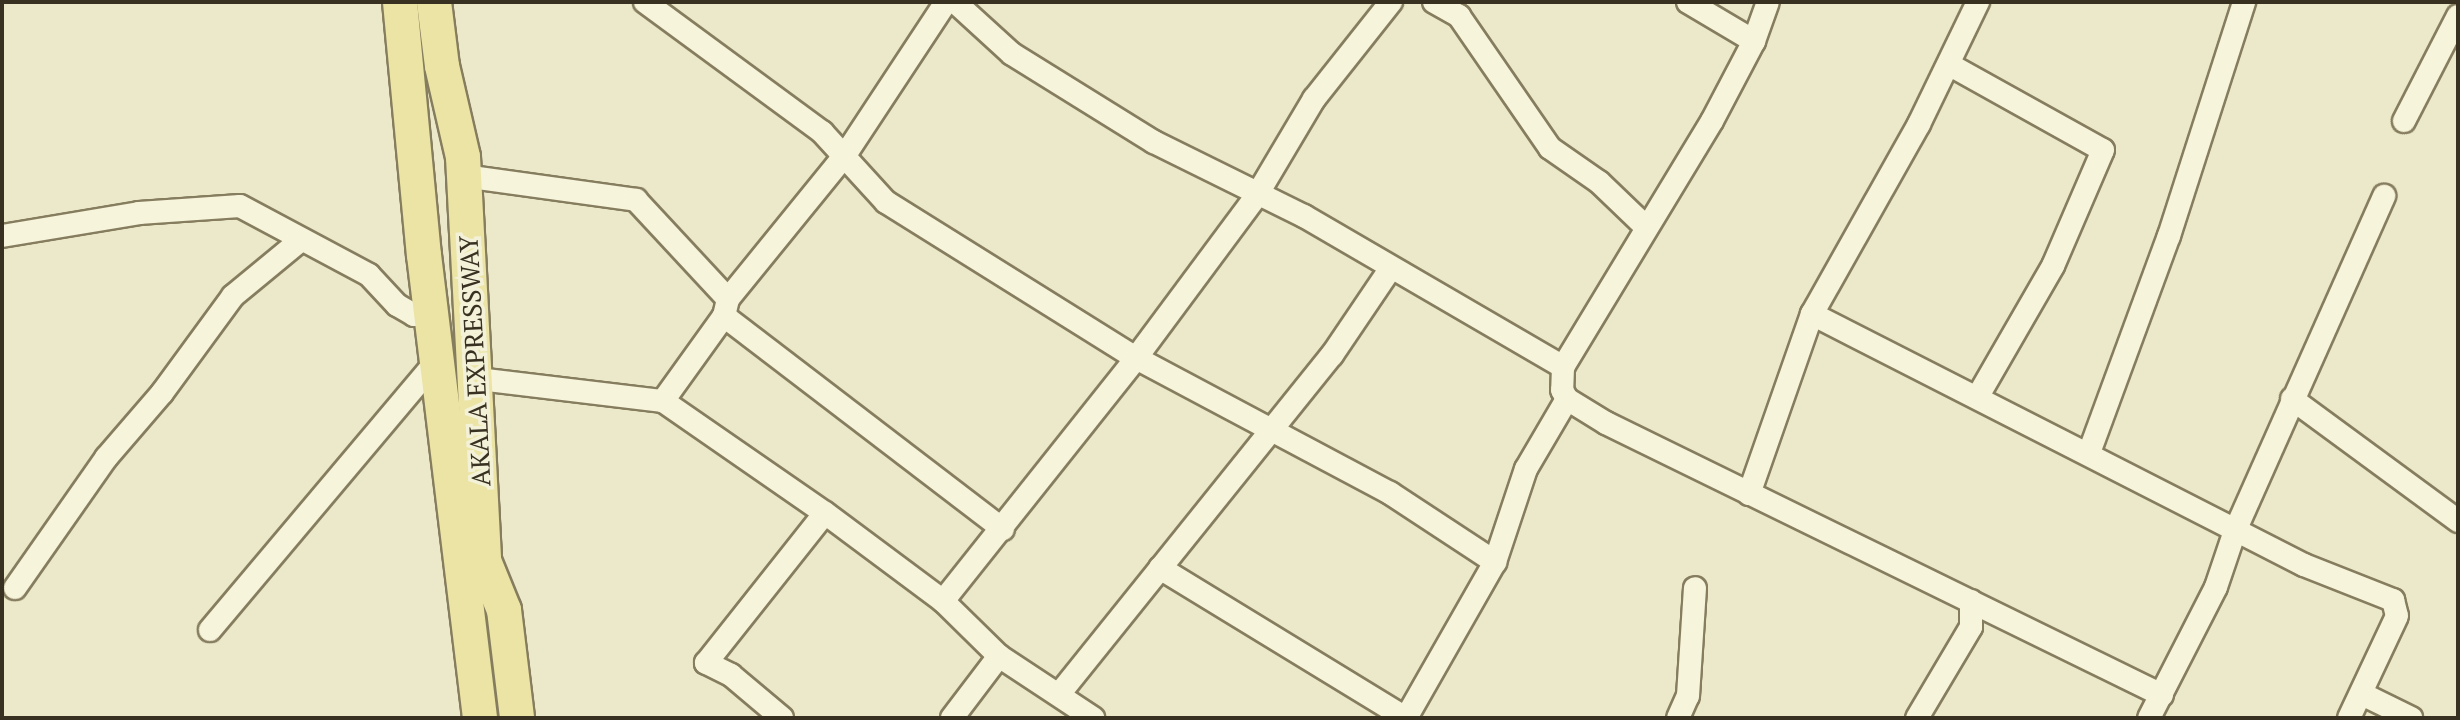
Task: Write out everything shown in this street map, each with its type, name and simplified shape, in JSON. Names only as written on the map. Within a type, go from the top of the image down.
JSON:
[{"type":"main road","name":"AKALA EXPRESSWAY","points":[[400,2],[424,255],[439,358],[480,718]]},
{"type":"main road","name":"AKALA EXPRESSWAY","points":[[434,2],[442,66],[464,166],[478,379],[484,561],[504,610],[517,718]]},
{"type":"main road","points":[[419,188],[464,166]]},
{"type":"main road","points":[[424,255],[470,253]]},
{"type":"street","points":[[645,2],[822,132],[886,202],[1136,358],[1271,426],[1390,493],[1495,562]]},
{"type":"street","points":[[663,401],[726,308],[840,152],[859,135],[946,2]]},
{"type":"street","points":[[955,2],[1012,54],[1154,142],[1391,268],[1563,367]]},
{"type":"street","points":[[943,601],[1136,358],[1257,195],[1314,99],[1391,2]]},
{"type":"street","points":[[1434,2],[1459,16],[1550,148],[1599,182],[1646,227]]},
{"type":"street","points":[[1688,2],[1754,41]]},
{"type":"street","points":[[1768,2],[1754,41],[1563,367],[1562,390],[1567,399],[1668,457],[2003,615],[2162,695]]},
{"type":"street","points":[[1749,494],[1812,314],[1950,65],[1978,2]]},
{"type":"street","points":[[2089,453],[2169,236],[2244,2]]},
{"type":"street","points":[[2404,121],[2458,16]]},
{"type":"street","points":[[1950,65],[2103,150],[2053,266],[1978,396]]},
{"type":"street","points":[[464,166],[636,200],[726,308],[1003,529]]},
{"type":"street","points":[[2149,718],[2216,587],[2235,531],[2384,196]]},
{"type":"street","points":[[2,236],[139,213],[240,206],[271,219],[301,240],[369,275],[397,305],[414,315],[432,312]]},
{"type":"street","points":[[15,588],[106,458],[162,393],[233,296],[301,240]]},
{"type":"street","points":[[1060,693],[1271,426],[1332,355],[1391,268]]},
{"type":"street","points":[[1812,314],[1978,396],[2235,531],[2397,603],[2397,616],[2349,718]]},
{"type":"street","points":[[210,630],[439,358]]},
{"type":"street","points":[[478,379],[663,401],[825,513],[943,601],[999,656],[1060,693],[1093,718]]},
{"type":"street","points":[[1160,568],[1406,718],[1495,562],[1526,469],[1567,399]]},
{"type":"street","points":[[2292,399],[2458,521]]},
{"type":"street","points":[[782,718],[731,675],[706,663],[825,513]]},
{"type":"street","points":[[1678,718],[1688,696],[1695,588]]},
{"type":"street","points":[[1917,718],[1971,627],[1971,601]]},
{"type":"street","points":[[1971,627],[2003,615]]},
{"type":"street","points":[[952,718],[999,656]]},
{"type":"street","points":[[2362,694],[2411,718]]}]
